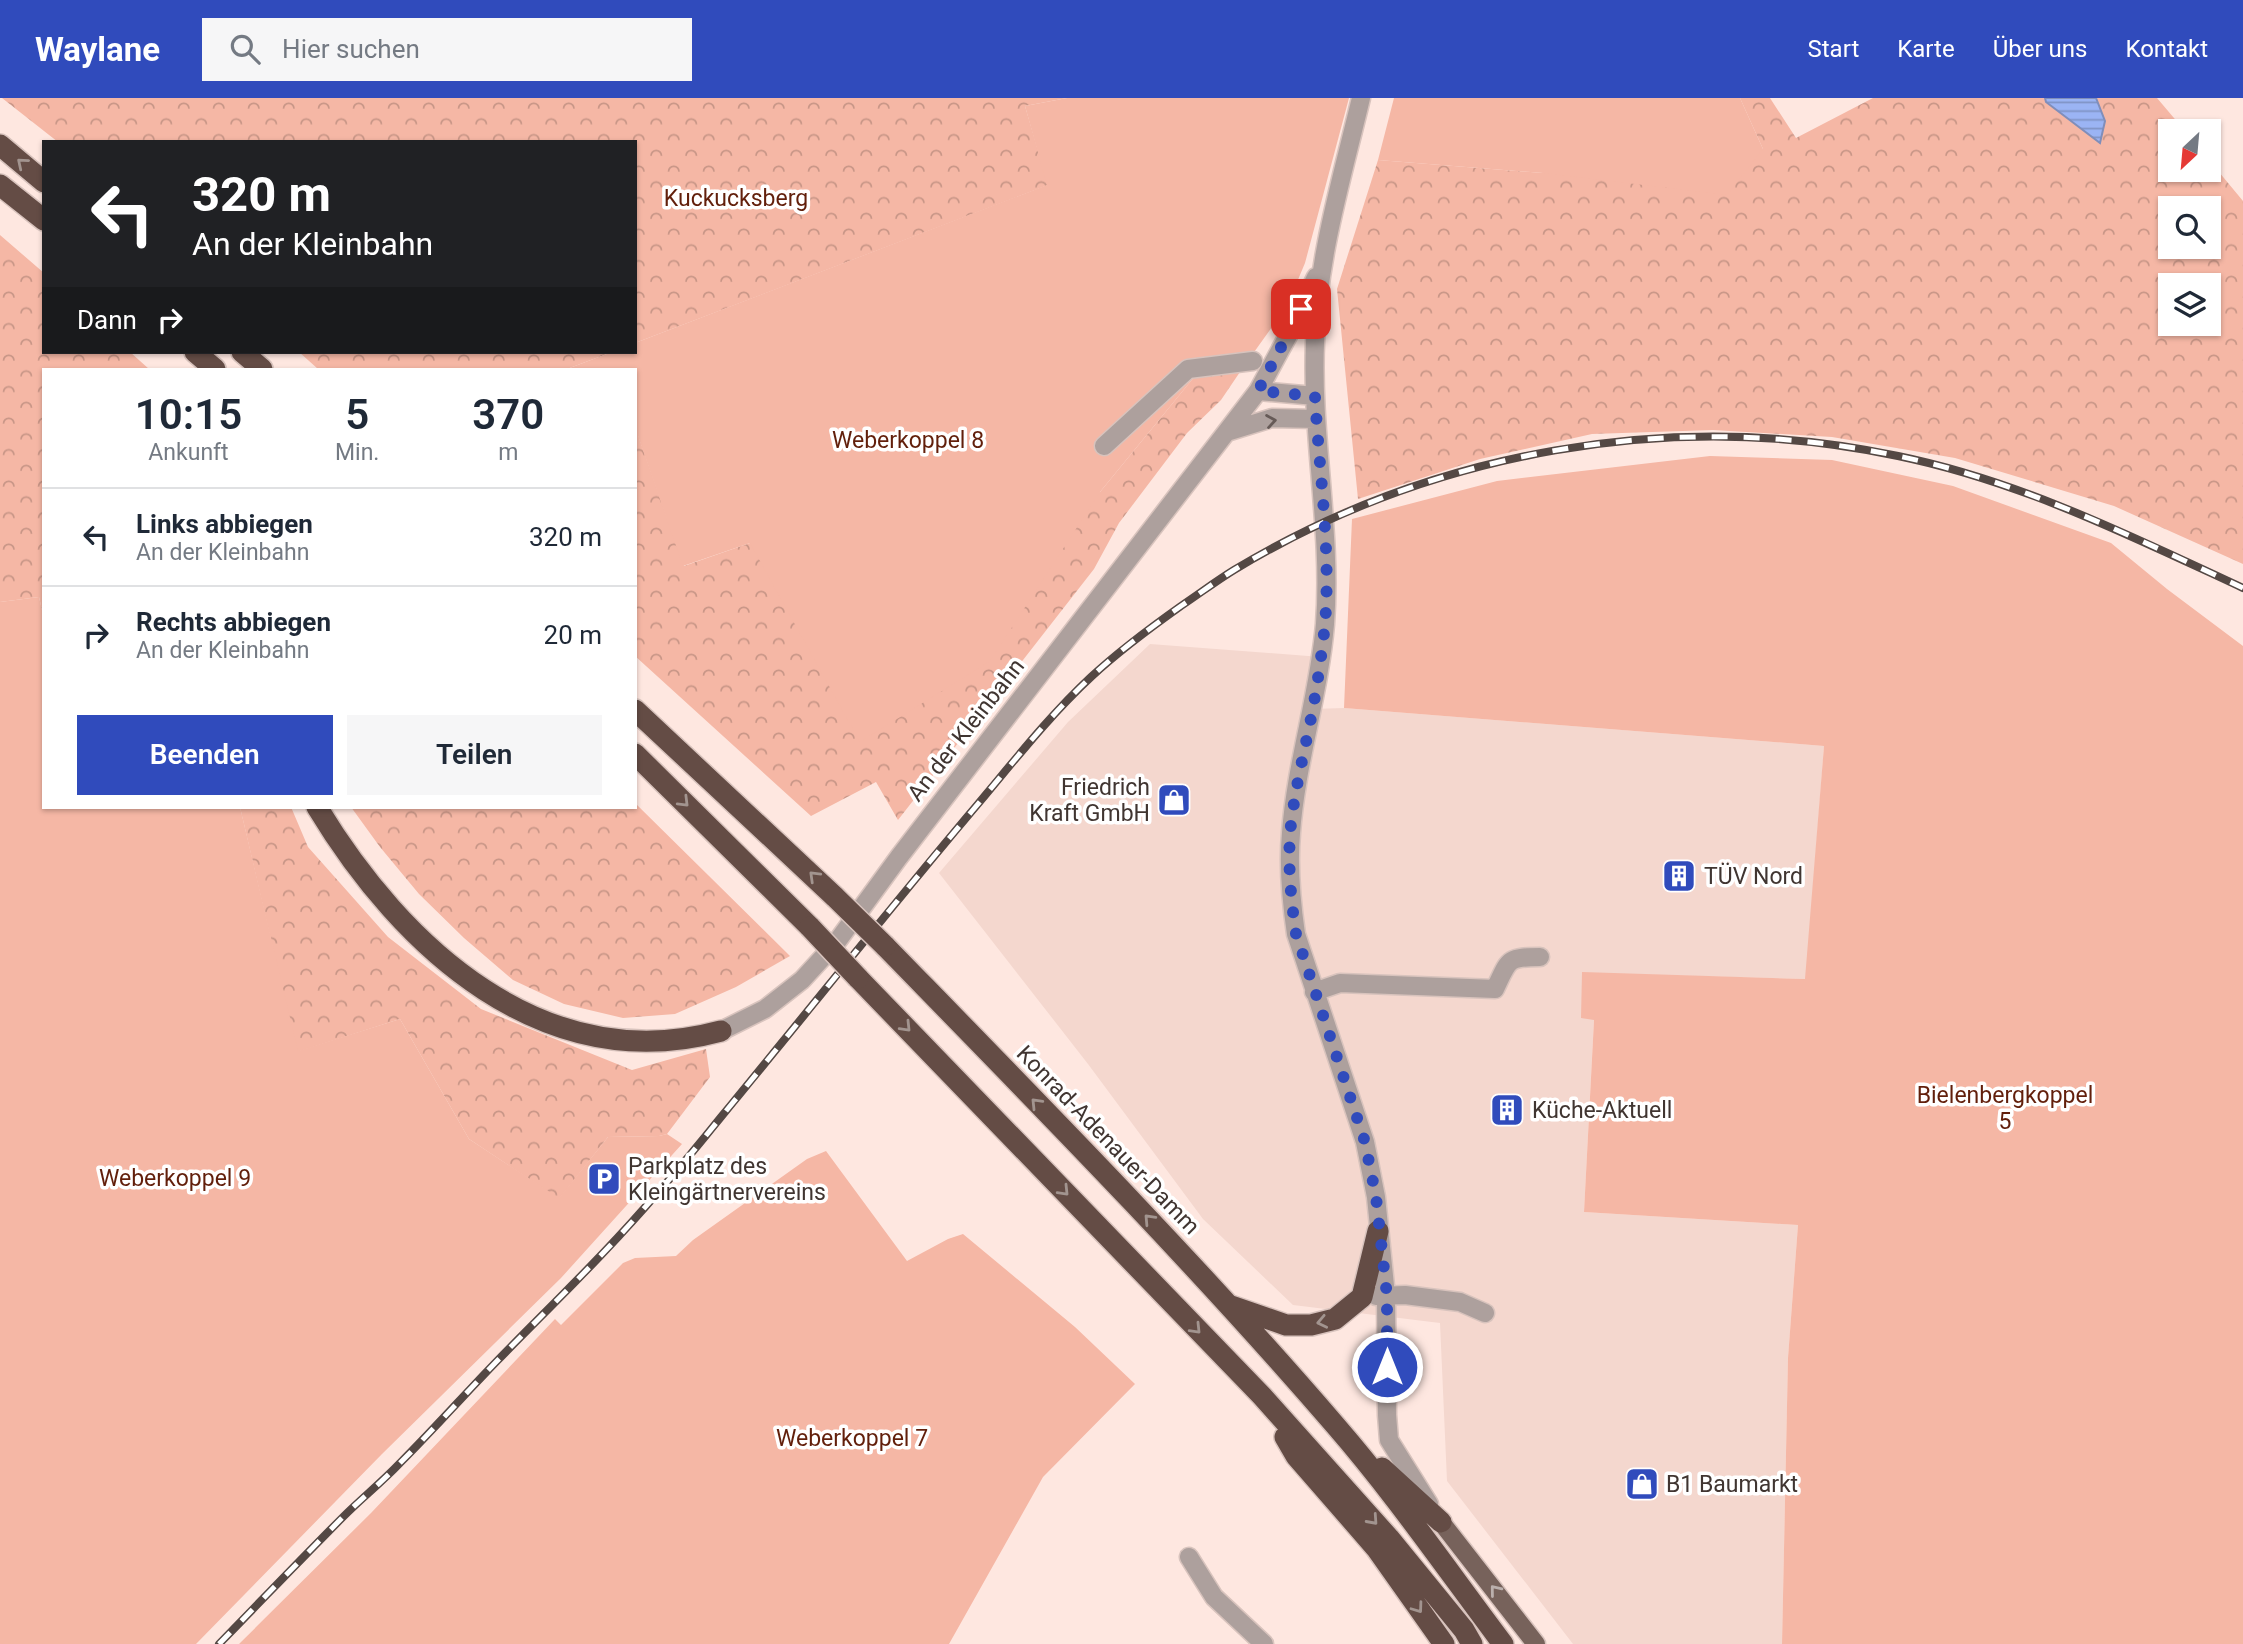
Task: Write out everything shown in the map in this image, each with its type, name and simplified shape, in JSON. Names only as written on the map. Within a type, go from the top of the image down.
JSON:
[{"type":"highway","points":[[0,145],[42,180]]},
{"type":"highway","points":[[0,185],[42,218]]},
{"type":"highway","points":[[244,354],[261,368]]},
{"type":"highway","name":"Konrad-Adenauer-Damm","points":[[637,712],[885,946],[1119,1186],[1337,1427],[1503,1644]]},
{"type":"highway","points":[[637,756],[859,978],[1262,1396],[1389,1538],[1464,1630],[1472,1644]]},
{"type":"highway","points":[[318,809],[358,870],[412,931],[474,984],[504,1003],[569,1030],[602,1037],[656,1042],[722,1031]]},
{"type":"highway","points":[[1228,1306],[1286,1325],[1311,1325],[1335,1319],[1362,1297],[1378,1231]]},
{"type":"highway","points":[[1262,1396],[1296,1455],[1376,1548],[1444,1644]]},
{"type":"highway","points":[[1337,1427],[1441,1522]]},
{"type":"main road","points":[[1441,1522],[1536,1644]]},
{"type":"street","points":[[1362,98],[1322,265],[1314,342],[1326,569],[1325,621],[1319,678],[1293,813],[1289,866],[1296,934],[1365,1142],[1376,1197],[1387,1296],[1389,1440],[1441,1522]]},
{"type":"street","name":"An der Kleinbahn","points":[[722,1031],[765,1009],[802,980],[836,943],[899,857],[1258,391],[1322,265]]},
{"type":"street","points":[[1104,446],[1188,369],[1253,361]]},
{"type":"street","points":[[1258,391],[1315,396]]},
{"type":"street","points":[[1227,432],[1272,418],[1316,419]]},
{"type":"street","points":[[1314,992],[1340,984],[1495,989],[1506,965],[1517,957],[1540,957]]},
{"type":"street","points":[[1362,1297],[1405,1295],[1460,1302],[1485,1313]]},
{"type":"street","points":[[1189,1557],[1214,1597],[1264,1644]]},
{"type":"shaded area","points":[[1150,644],[1321,657],[1313,709],[1344,708],[1824,746],[1806,979],[1582,973],[1594,1019],[1584,1212],[1798,1225],[1788,1358],[1782,1644],[1573,1644],[1447,1481],[1440,1323],[1293,1305],[1203,1219],[1088,1064],[939,873],[1068,722]]},
{"type":"green space","name":"Kuckucksberg","points":[[2,98],[1067,98],[1025,106],[1048,185],[637,342],[637,140],[55,140]]},
{"type":"green space","name":"Weberkoppel 8","points":[[1067,98],[1349,98],[1305,263],[1287,306],[1242,369],[1195,376],[1100,492],[990,661],[860,742],[750,543],[683,566],[637,436],[637,368],[570,368],[607,354],[637,354],[637,342],[1047,185],[1025,106]]},
{"type":"green space","points":[[1394,98],[1740,98],[1763,149],[1727,195],[1543,173],[1378,160]]},
{"type":"green space","points":[[1740,98],[1770,98],[1796,138],[1873,98],[2157,98],[2175,119],[2158,119],[2158,182],[2221,182],[2221,174],[2243,201],[2243,564],[2114,506],[1955,458],[1832,437],[1713,430],[1592,434],[1480,459],[1358,499],[1337,289],[1378,160],[1543,173],[1763,149]]},
{"type":"green space","points":[[0,235],[42,271],[42,354],[132,354],[148,368],[42,368],[42,610],[39,597],[0,602]]},
{"type":"green space","points":[[301,354],[607,354],[570,368],[317,368]]},
{"type":"green space","points":[[1242,369],[1221,400],[1187,433],[1119,523],[1094,569],[898,820],[876,782],[811,816],[637,658],[637,435],[684,566],[750,543],[1100,492],[1195,376]]},
{"type":"green space","name":"Bielenbergkoppel 5","points":[[1710,456],[1832,460],[1953,486],[2111,543],[2243,646],[2243,1644],[1782,1644],[1788,1358],[1798,1225],[1584,1212],[1594,1020],[1581,1018],[1582,972],[1805,979],[1824,746],[1344,708],[1352,519],[1497,481]]},
{"type":"green space","name":"Weberkoppel 9","points":[[39,597],[42,610],[42,809],[240,809],[298,1051],[400,1019],[469,1139],[559,1198],[608,1137],[667,1134],[682,1144],[561,1278],[382,1454],[196,1644],[0,1644],[0,602]]},
{"type":"green space","points":[[637,805],[790,956],[736,987],[675,1014],[623,1018],[564,1004],[513,980],[419,894],[352,809],[637,809]]},
{"type":"green space","points":[[240,809],[292,809],[308,847],[388,937],[481,1009],[632,1070],[706,1049],[710,1077],[667,1134],[608,1137],[559,1199],[469,1139],[400,1019],[297,1052]]},
{"type":"green space","name":"Weberkoppel 7","points":[[826,1151],[907,1261],[963,1234],[1075,1327],[1135,1384],[1043,1477],[949,1644],[239,1644],[371,1513],[555,1319],[561,1325],[623,1263],[635,1258],[676,1256],[693,1240],[807,1159]]},
{"type":"water","points":[[2045,98],[2096,98],[2105,121],[2100,143],[2046,102]]},
{"type":"railway","points":[[219,1644],[344,1516],[412,1451],[634,1219],[1015,759],[1075,693],[1102,667],[1181,606],[1234,570],[1310,529],[1389,495],[1471,469],[1555,450],[1641,440],[1727,437],[1813,442],[1898,456],[1988,480],[2074,512],[2243,588]]},
{"type":"place","name":"Friedrich Kraft GmbH","points":[[1174,800]]},
{"type":"place","name":"TÜV Nord","points":[[1679,876]]},
{"type":"place","name":"Küche-Aktuell","points":[[1507,1110]]},
{"type":"place","name":"Parkplatz des Kleingärtnervereins","points":[[604,1179]]},
{"type":"place","name":"B1 Baumarkt","points":[[1642,1484]]},
{"type":"route","points":[[1301,309],[1258,391],[1315,396],[1326,569],[1325,621],[1319,678],[1299,772],[1290,834],[1291,900],[1296,934],[1365,1142],[1376,1197],[1387,1296],[1387,1367]]}]
